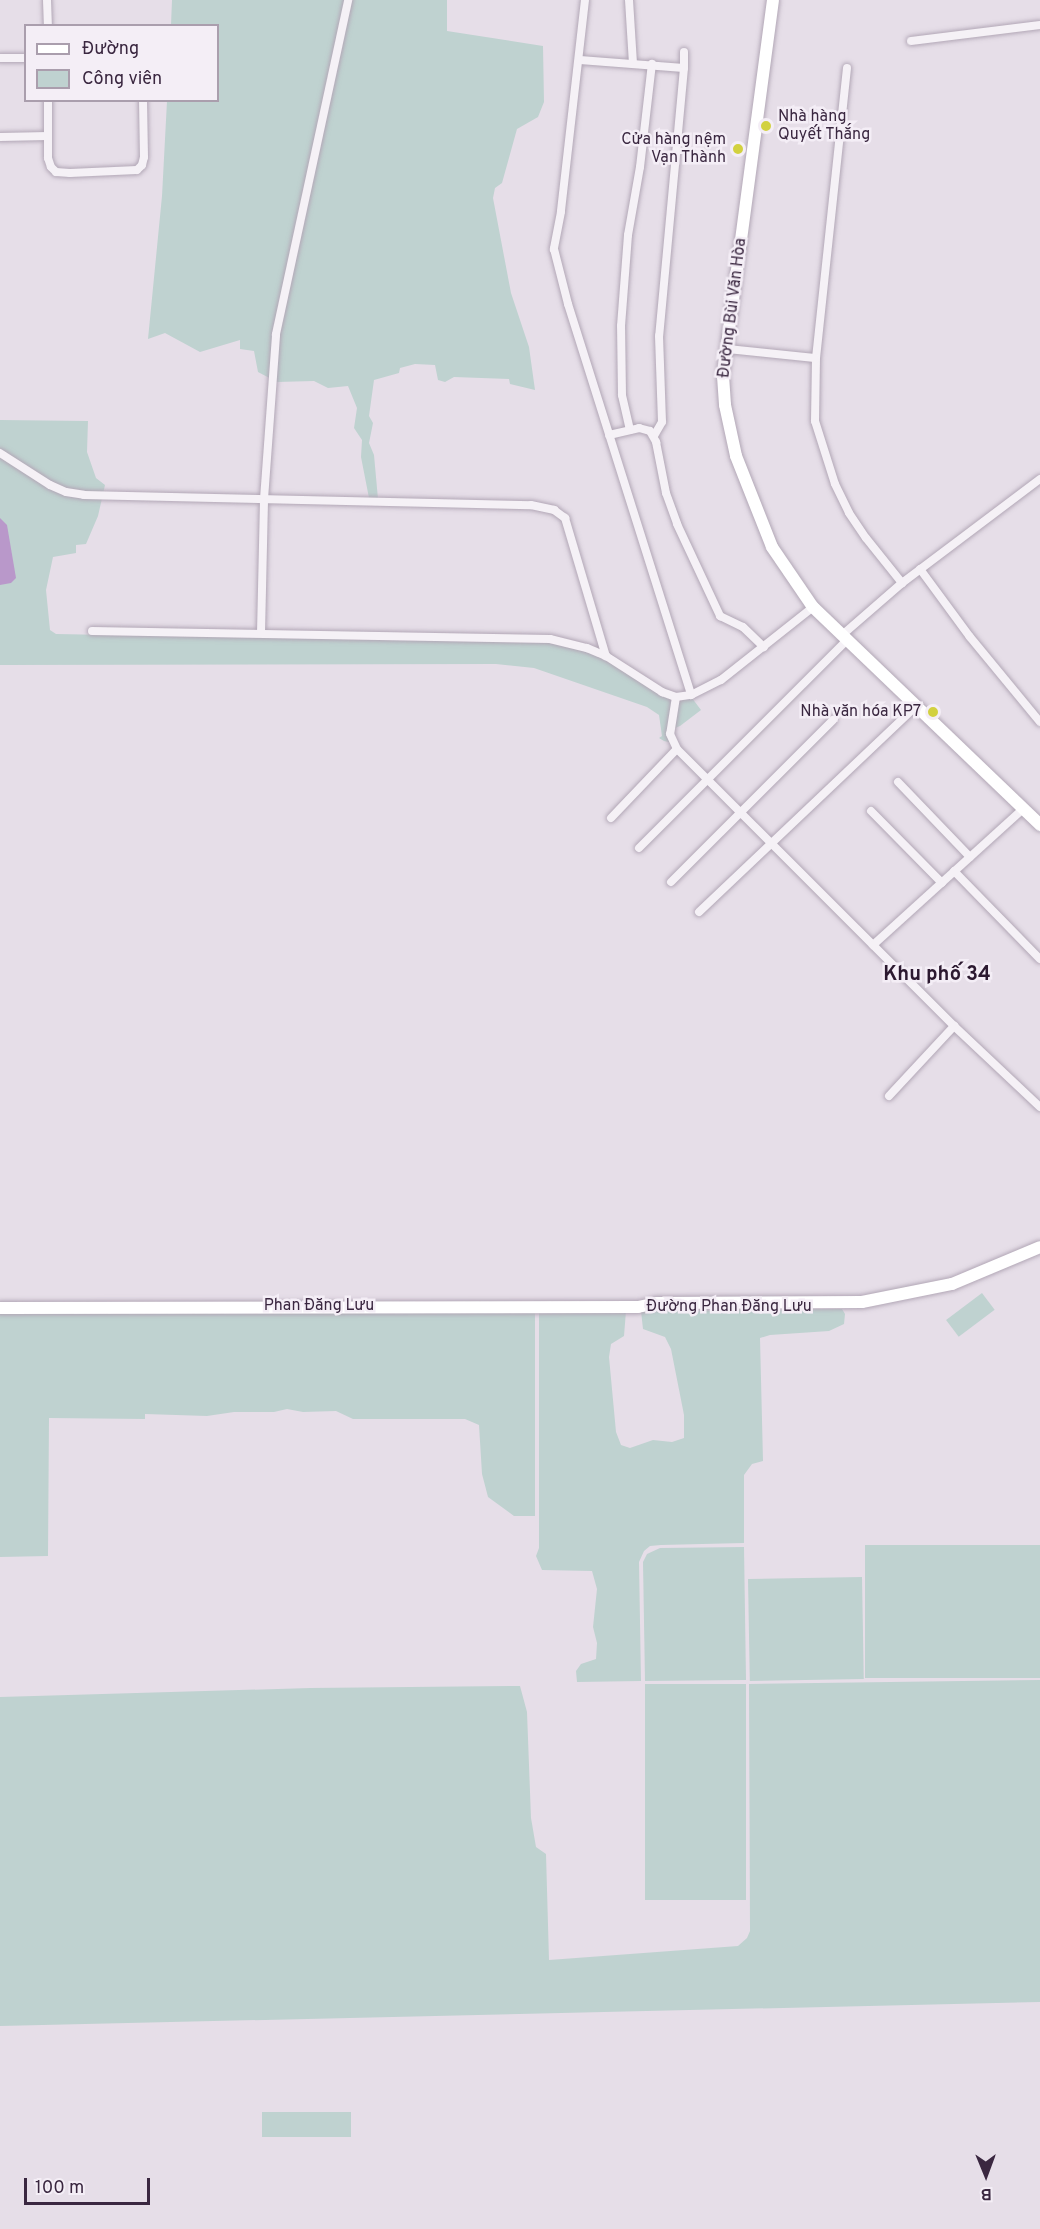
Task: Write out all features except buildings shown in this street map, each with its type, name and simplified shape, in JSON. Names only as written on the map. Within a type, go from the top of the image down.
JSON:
[{"type":"street","points":[[47,0],[48,24]]},
{"type":"street","points":[[261,633],[264,499],[276,334],[348,0]]},
{"type":"street","points":[[585,0],[580,60],[561,212],[554,249],[609,435],[691,695]]},
{"type":"street","points":[[629,0],[633,63]]},
{"type":"street","name":"Đường Bùi Văn Hòa","points":[[773,0],[723,376],[725,405],[742,474],[772,547],[813,607],[1040,825]]},
{"type":"street","points":[[911,41],[1040,25]]},
{"type":"street","points":[[654,436],[662,422],[659,336],[684,52]]},
{"type":"street","points":[[0,58],[24,58]]},
{"type":"street","points":[[580,60],[684,68]]},
{"type":"street","points":[[630,430],[622,395],[621,326],[628,235],[640,167],[652,64]]},
{"type":"street","points":[[847,68],[816,358],[815,421],[835,484],[866,538],[902,583]]},
{"type":"street","points":[[48,102],[48,158],[51,167],[56,172],[133,172],[142,165],[144,102]]},
{"type":"street","points":[[0,136],[48,136]]},
{"type":"street","points":[[727,349],[816,358]]},
{"type":"street","points":[[609,435],[645,429],[654,436],[666,493],[677,524],[720,616],[743,627],[764,647]]},
{"type":"street","points":[[0,453],[66,492],[112,497],[531,505],[554,510],[565,518],[606,656]]},
{"type":"street","points":[[639,848],[844,638],[902,583],[1040,479]]},
{"type":"street","points":[[920,569],[970,638],[1040,723]]},
{"type":"street","points":[[92,631],[550,639],[587,648],[606,656],[662,692],[676,698],[691,695],[721,680],[813,607]]},
{"type":"street","points":[[676,698],[670,734],[677,749],[708,777],[954,1026],[1040,1107]]},
{"type":"street","points":[[699,912],[917,705]]},
{"type":"street","points":[[671,882],[833,720]]},
{"type":"street","points":[[611,818],[677,749]]},
{"type":"street","points":[[898,782],[970,857]]},
{"type":"street","points":[[873,945],[1024,808]]},
{"type":"street","points":[[871,811],[942,882]]},
{"type":"street","points":[[954,871],[1040,959]]},
{"type":"street","points":[[889,1096],[954,1026]]},
{"type":"street","name":"Đường Phan Đăng Lưu","points":[[638,1307],[650,1309],[801,1309],[913,1302],[980,1282],[1021,1261],[1040,1248]]},
{"type":"street","name":"Đường Phan Đăng Lưu","points":[[1021,1261],[1040,1256]]},
{"type":"street","name":"Phan Đăng Lưu","points":[[0,1308],[638,1307]]},
{"type":"green space","points":[[172,0],[447,0],[447,31],[543,46],[544,102],[538,117],[517,129],[502,183],[495,188],[493,198],[511,293],[529,347],[535,390],[510,384],[509,379],[454,377],[445,382],[438,380],[435,365],[415,364],[400,368],[399,373],[374,380],[369,416],[373,423],[369,443],[374,455],[378,499],[369,498],[361,457],[362,440],[354,428],[357,408],[348,386],[328,388],[314,381],[277,382],[258,372],[254,351],[240,349],[240,340],[200,352],[165,333],[148,339],[162,196],[167,102],[219,102],[219,24],[171,24]]},
{"type":"green space","points":[[0,420],[88,421],[87,452],[96,478],[105,485],[98,516],[86,544],[76,545],[76,553],[53,557],[46,590],[50,630],[56,634],[550,643],[586,651],[605,659],[660,695],[692,698],[701,710],[680,726],[668,731],[669,742],[659,738],[662,736],[659,715],[647,707],[534,668],[496,664],[0,665]]},
{"type":"green space","points":[[982,1293],[995,1310],[959,1337],[946,1320]]},
{"type":"green space","points":[[842,1309],[845,1314],[844,1324],[829,1331],[770,1335],[760,1338],[763,1461],[752,1464],[744,1475],[744,1543],[650,1546],[644,1551],[639,1562],[641,1681],[577,1682],[576,1671],[581,1664],[596,1659],[597,1643],[593,1627],[597,1589],[592,1571],[542,1570],[536,1556],[539,1548],[539,1310],[626,1311],[624,1336],[611,1344],[609,1357],[616,1432],[621,1445],[630,1448],[653,1440],[672,1442],[684,1438],[684,1415],[671,1349],[665,1337],[643,1329],[641,1311]]},
{"type":"green space","points":[[535,1310],[535,1516],[514,1516],[488,1497],[482,1474],[479,1425],[465,1419],[353,1419],[336,1411],[303,1412],[287,1409],[274,1412],[234,1412],[207,1416],[145,1414],[145,1419],[49,1418],[48,1556],[0,1557],[0,1312]]},
{"type":"green space","points":[[865,1545],[1040,1545],[1040,1678],[865,1678]]},
{"type":"green space","points":[[744,1547],[746,1680],[645,1681],[643,1562],[647,1554],[660,1548]]},
{"type":"green space","points":[[862,1577],[864,1679],[750,1681],[748,1579]]},
{"type":"green space","points":[[1040,1680],[1040,2002],[0,2026],[0,1697],[310,1688],[520,1686],[527,1712],[531,1818],[536,1847],[546,1854],[549,1960],[738,1946],[747,1938],[750,1931],[749,1684]]},
{"type":"green space","points":[[645,1684],[746,1684],[746,1900],[645,1900]]},
{"type":"green space","points":[[262,2112],[351,2112],[351,2137],[262,2137]]},
{"type":"shaded area","points":[[0,518],[7,525],[16,578],[11,583],[0,585]]},
{"type":"place","name":"Nhà hàng Quyết Thắng","points":[[766,126]]},
{"type":"place","name":"Cửa hàng nệm Vạn Thành","points":[[738,149]]},
{"type":"place","name":"Nhà văn hóa KP7","points":[[933,712]]},
{"type":"district","name":"Khu phố 34","points":[[937,975]]}]
